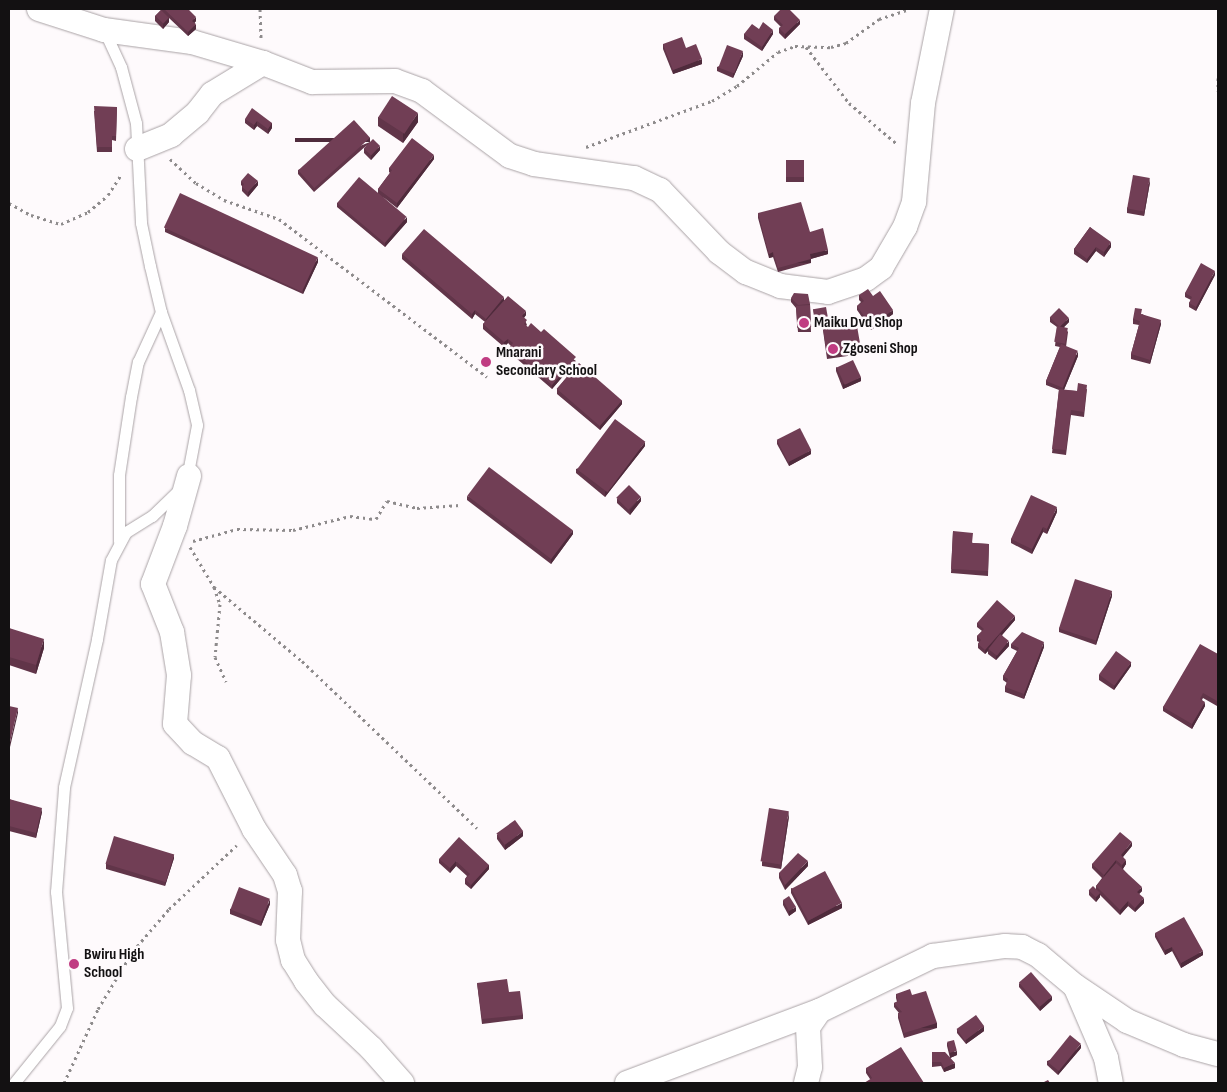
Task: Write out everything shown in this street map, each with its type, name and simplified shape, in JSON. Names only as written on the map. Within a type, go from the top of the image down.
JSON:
[{"type":"street","points":[[39,9],[104,30],[192,42],[263,63],[312,82],[396,81],[422,90],[510,156],[534,164],[634,178],[660,190],[719,252],[746,272],[780,286],[828,292],[866,279],[881,268],[892,254],[908,219],[914,202],[923,103],[942,9]]},
{"type":"street","points":[[91,9],[104,30]]},
{"type":"street","points":[[148,146],[184,125],[226,83],[263,63]]},
{"type":"street","points":[[189,476],[175,526],[153,584],[172,632],[179,675],[175,724],[193,743],[218,758],[254,830],[285,875],[290,891],[288,940],[293,960],[325,1005],[371,1048],[402,1083]]},
{"type":"street","points":[[627,1083],[819,1011],[933,956],[988,948],[1022,947],[1038,955],[1075,986],[1127,1021],[1184,1045],[1218,1054]]},
{"type":"street","points":[[1075,986],[1106,1058],[1111,1083]]},
{"type":"street","points":[[806,1083],[810,1068],[808,1026],[819,1011]]},
{"type":"lane","points":[[104,30],[128,92],[136,123],[148,146],[141,223],[161,312],[190,390],[197,425],[189,476],[172,500],[152,516],[133,526],[119,540]]},
{"type":"lane","points":[[14,1083],[60,1026],[67,1008],[56,892],[64,787],[98,639],[111,560],[119,540],[119,475],[138,362],[161,312]]},
{"type":"path","points":[[260,9],[263,63]]},
{"type":"path","points":[[578,150],[712,101],[737,86],[778,52],[806,47],[830,47],[846,43],[879,18],[909,9]]},
{"type":"path","points":[[806,47],[849,103],[917,163]]},
{"type":"path","points":[[1218,78],[1218,91]]},
{"type":"path","points":[[9,203],[31,215],[61,224],[88,212],[108,195],[148,146],[169,158],[196,183],[224,200],[279,219],[487,377]]},
{"type":"path","points":[[460,505],[417,508],[387,501],[376,519],[350,516],[293,530],[237,529],[188,543],[214,587],[302,661],[477,828]]},
{"type":"path","points":[[214,587],[220,619],[215,657],[226,682]]},
{"type":"path","points":[[64,1083],[98,1009],[132,951],[182,896],[254,830]]},
{"type":"building","points":[[164,9],[188,9],[196,17],[192,21],[196,24],[188,32]]},
{"type":"building","points":[[781,9],[789,9],[800,20],[785,34],[779,28],[783,25],[774,16]]},
{"type":"building","points":[[161,10],[169,18],[163,23],[155,16]]},
{"type":"building","points":[[763,22],[773,30],[762,47],[744,34],[752,24],[759,29]]},
{"type":"building","points":[[682,37],[686,48],[696,44],[702,59],[673,70],[663,44]]},
{"type":"building","points":[[727,45],[743,51],[734,73],[718,67]]},
{"type":"building","points":[[392,96],[418,113],[404,134],[378,117]]},
{"type":"building","points":[[94,106],[117,107],[116,136],[112,136],[112,147],[97,147]]},
{"type":"building","points":[[252,108],[272,123],[268,129],[257,121],[254,125],[245,119]]},
{"type":"building","points":[[354,120],[370,138],[314,188],[298,170]]},
{"type":"building","points":[[412,138],[434,155],[397,203],[378,189],[392,170],[389,168]]},
{"type":"building","points":[[373,139],[380,146],[371,155],[364,148]]},
{"type":"building","points":[[786,160],[804,160],[804,177],[786,177]]},
{"type":"building","points":[[248,173],[258,181],[248,192],[242,187],[244,184],[241,181]]},
{"type":"building","points":[[1133,175],[1150,178],[1144,211],[1127,208]]},
{"type":"building","points":[[359,177],[406,217],[385,243],[337,203]]},
{"type":"building","points":[[180,193],[318,257],[302,292],[164,227]]},
{"type":"building","points":[[801,202],[810,232],[823,228],[828,250],[810,254],[811,259],[778,268],[773,252],[769,254],[758,213]]},
{"type":"building","points":[[1090,227],[1111,242],[1104,252],[1096,247],[1087,259],[1074,249]]},
{"type":"building","points":[[424,229],[504,297],[486,319],[475,310],[472,314],[402,254]]},
{"type":"building","points":[[1201,263],[1215,271],[1196,307],[1189,303],[1192,297],[1185,293]]},
{"type":"building","points":[[868,289],[873,296],[880,291],[893,310],[871,326],[857,306],[864,301],[859,295]]},
{"type":"building","points":[[794,293],[808,294],[810,304],[798,305],[791,298]]},
{"type":"building","points":[[508,296],[526,311],[522,316],[527,320],[524,324],[528,327],[531,323],[541,332],[544,329],[576,357],[573,360],[577,364],[568,373],[564,371],[552,385],[509,348],[513,343],[508,339],[504,342],[483,324]]},
{"type":"building","points":[[810,305],[811,327],[797,328],[796,306]]},
{"type":"building","points":[[826,307],[828,318],[815,320],[813,309]]},
{"type":"building","points":[[1059,308],[1069,318],[1060,327],[1050,317]]},
{"type":"building","points":[[1135,308],[1142,309],[1141,314],[1161,320],[1150,360],[1131,354],[1140,321],[1133,319]]},
{"type":"building","points":[[842,319],[843,328],[857,326],[861,349],[827,355],[822,322]]},
{"type":"building","points":[[1057,326],[1068,328],[1065,344],[1054,342]]},
{"type":"building","points":[[1061,344],[1078,351],[1063,388],[1046,381]]},
{"type":"building","points":[[853,360],[861,377],[845,385],[837,368]]},
{"type":"building","points":[[579,363],[622,400],[600,426],[557,389]]},
{"type":"building","points":[[1078,383],[1087,385],[1084,412],[1071,410],[1066,450],[1052,449],[1059,389],[1077,391]]},
{"type":"building","points":[[615,419],[645,442],[607,492],[577,469]]},
{"type":"building","points":[[800,428],[811,450],[788,462],[777,440]]},
{"type":"building","points":[[489,467],[573,530],[551,559],[467,496]]},
{"type":"building","points":[[629,485],[641,497],[628,510],[616,498]]},
{"type":"building","points":[[1031,495],[1057,507],[1047,529],[1043,527],[1032,549],[1011,539]]},
{"type":"building","points":[[953,531],[973,533],[972,543],[989,544],[988,571],[951,569]]},
{"type":"building","points":[[1075,579],[1112,591],[1096,641],[1059,628]]},
{"type":"building","points":[[997,600],[1015,616],[985,650],[978,644],[981,640],[977,636],[984,629],[977,623]]},
{"type":"building","points":[[9,628],[44,639],[36,665],[9,657]]},
{"type":"building","points":[[1022,632],[1044,642],[1024,694],[1005,687],[1008,679],[1003,676],[1019,648],[1011,644]]},
{"type":"building","points":[[1000,634],[1009,641],[997,656],[988,649]]},
{"type":"building","points":[[1200,644],[1218,654],[1218,699],[1217,701],[1203,693],[1200,699],[1205,702],[1192,724],[1163,707]]},
{"type":"building","points":[[1116,651],[1131,662],[1114,686],[1099,674]]},
{"type":"building","points":[[9,706],[18,708],[10,742],[9,742]]},
{"type":"building","points":[[9,799],[42,808],[36,833],[9,826]]},
{"type":"building","points":[[769,808],[789,811],[780,864],[761,861]]},
{"type":"building","points":[[515,820],[523,831],[505,845],[496,834]]},
{"type":"building","points":[[1120,832],[1132,842],[1121,855],[1126,860],[1122,865],[1116,860],[1104,875],[1092,864]]},
{"type":"building","points":[[114,836],[174,854],[166,882],[106,864]]},
{"type":"building","points":[[459,837],[489,865],[471,885],[465,879],[470,874],[456,861],[450,868],[439,859]]},
{"type":"building","points":[[798,853],[808,861],[785,885],[779,873]]},
{"type":"building","points":[[1116,863],[1142,887],[1137,892],[1144,898],[1135,908],[1128,901],[1120,910],[1096,886]]},
{"type":"building","points":[[825,871],[842,903],[808,921],[791,889]]},
{"type":"building","points":[[1093,886],[1100,893],[1096,897],[1089,890]]},
{"type":"building","points":[[239,887],[270,899],[261,921],[230,909]]},
{"type":"building","points":[[789,896],[796,907],[789,911],[783,900]]},
{"type":"building","points":[[1184,917],[1203,951],[1181,963],[1172,947],[1165,950],[1155,933]]},
{"type":"building","points":[[1031,972],[1052,996],[1040,1007],[1019,982]]},
{"type":"building","points":[[507,979],[509,992],[520,991],[523,1015],[482,1019],[477,983]]},
{"type":"building","points":[[910,989],[912,995],[926,991],[937,1023],[904,1033],[898,1013],[902,1012],[894,1003],[898,1001],[896,994]]},
{"type":"building","points":[[976,1015],[984,1026],[965,1040],[957,1029]]},
{"type":"building","points":[[1070,1035],[1081,1044],[1059,1071],[1048,1062]]},
{"type":"building","points":[[954,1040],[957,1051],[950,1052],[947,1042]]},
{"type":"building","points":[[901,1047],[924,1083],[864,1083],[872,1078],[866,1068]]},
{"type":"building","points":[[932,1052],[945,1052],[955,1063],[944,1068],[941,1062],[932,1062]]},
{"type":"place","name":"Maiku Dvd Shop","points":[[804,323]]},
{"type":"place","name":"Zgoseni Shop","points":[[833,349]]},
{"type":"place","name":"Mnarani Secondary School","points":[[486,362]]},
{"type":"place","name":"Bwiru High School","points":[[74,964]]}]
